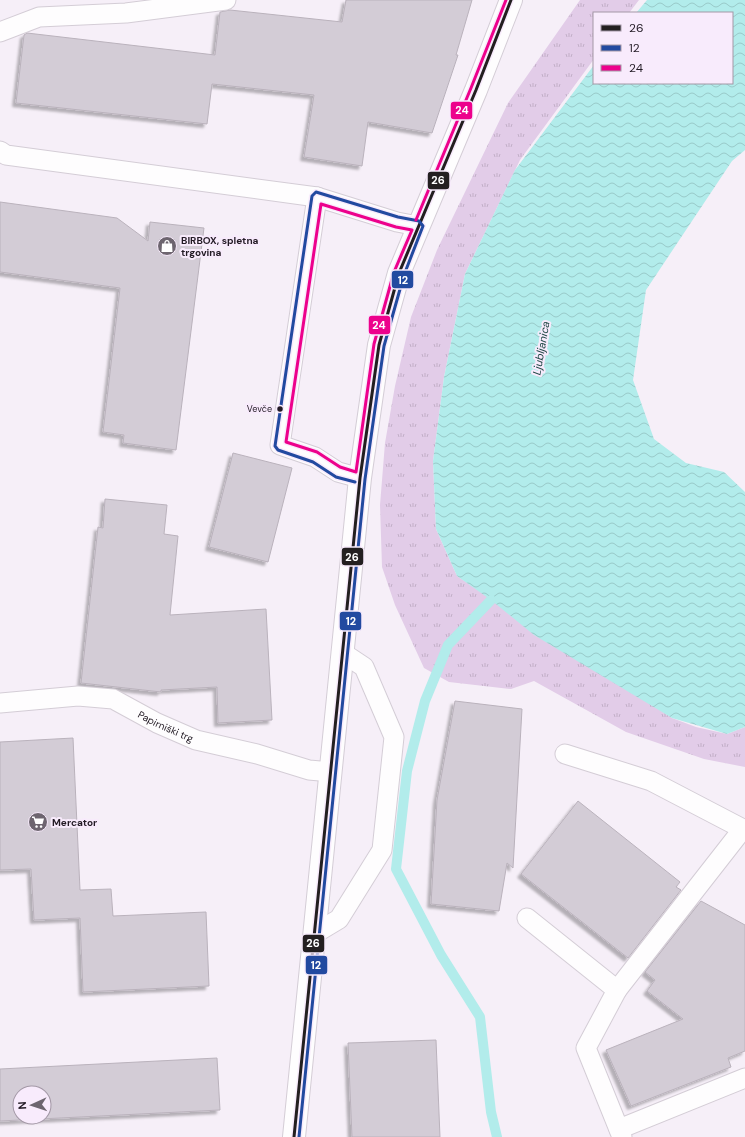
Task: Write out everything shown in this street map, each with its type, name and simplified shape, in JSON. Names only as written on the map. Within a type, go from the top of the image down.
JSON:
[{"type":"street","points":[[294,1137],[360,478],[379,345],[400,273],[418,226],[476,90],[511,0]]},
{"type":"lane","points":[[0,32],[39,17],[126,13],[226,0]]},
{"type":"lane","points":[[0,151],[6,155],[317,197],[397,222],[418,226]]},
{"type":"lane","points":[[317,197],[280,445],[315,457],[338,472],[360,478]]},
{"type":"lane","points":[[314,934],[339,919],[382,850],[394,745],[394,737],[364,667],[343,653]]},
{"type":"lane","name":"Papirniški trg","points":[[0,703],[78,696],[113,699],[157,723],[196,740],[257,754],[309,770],[331,772]]},
{"type":"lane","points":[[565,754],[651,781],[744,830],[617,990],[586,1048],[621,1133],[745,1078]]},
{"type":"lane","points":[[527,918],[617,990]]},
{"type":"green space","points":[[580,0],[639,0],[630,12],[593,12],[593,60],[520,160],[465,274],[444,377],[433,461],[436,529],[457,576],[672,718],[696,727],[727,734],[745,727],[745,767],[704,759],[626,732],[534,681],[511,689],[449,682],[424,668],[395,605],[382,567],[380,505],[385,443],[395,386],[411,317],[437,250],[508,103]]},
{"type":"water","name":"Ljubljanica","points":[[647,0],[745,0],[745,150],[732,161],[646,290],[633,380],[654,439],[686,463],[724,472],[745,492],[745,727],[727,734],[672,718],[534,635],[491,600],[457,576],[436,529],[433,461],[444,377],[465,274],[515,170],[593,66],[593,84],[733,84],[733,12],[637,12]]},
{"type":"building","points":[[346,0],[472,0],[456,55],[458,55],[432,133],[368,122],[362,166],[304,157],[314,95],[212,84],[207,124],[16,103],[24,35],[27,33],[215,55],[220,12],[230,10],[342,22]]},
{"type":"building","points":[[0,202],[117,218],[148,241],[150,222],[204,228],[176,450],[123,443],[124,435],[103,432],[120,288],[0,272]]},
{"type":"building","points":[[233,453],[292,468],[268,562],[209,547]]},
{"type":"building","points":[[105,499],[167,505],[164,534],[178,536],[170,615],[266,609],[272,720],[218,723],[217,687],[161,690],[161,692],[81,683],[98,527],[103,528]]},
{"type":"building","points":[[455,701],[522,709],[513,868],[507,863],[499,911],[431,904],[437,800]]},
{"type":"building","points":[[73,738],[80,890],[111,889],[113,916],[206,912],[209,986],[83,992],[80,918],[34,920],[31,869],[0,870],[0,742]]},
{"type":"building","points":[[578,801],[680,882],[676,887],[681,890],[628,958],[521,874]]},
{"type":"building","points":[[701,901],[745,925],[745,1051],[728,1058],[731,1067],[631,1106],[606,1050],[683,1019],[647,991],[655,980],[645,972]]},
{"type":"building","points":[[436,1040],[440,1137],[352,1137],[348,1043]]},
{"type":"building","points":[[217,1058],[220,1110],[52,1118],[52,1085],[12,1085],[12,1120],[0,1121],[0,1069]]},
{"type":"waterway","points":[[491,600],[448,645],[425,701],[407,771],[396,869],[441,955],[480,1017],[491,1112],[497,1137]]},
{"type":"transit line","name":"24","points":[[416,220],[506,0]]},
{"type":"transit line","name":"26","points":[[294,1137],[360,478],[379,345],[399,273],[476,90],[511,0]]},
{"type":"transit line","name":"12","points":[[299,1137],[365,479],[384,346],[404,275],[423,226],[419,221],[398,217],[316,192],[312,196],[275,446],[278,450],[313,462],[336,477],[355,482]]},
{"type":"transit line","name":"24","points":[[321,204],[396,227],[412,230],[394,272],[374,344],[356,472],[340,467],[317,452],[286,442],[321,204]]},
{"type":"place","name":"BIRBOX, spletna trgovina","points":[[167,246]]},
{"type":"place","name":"Vevče","points":[[280,409]]},
{"type":"place","name":"Mercator","points":[[38,822]]}]
